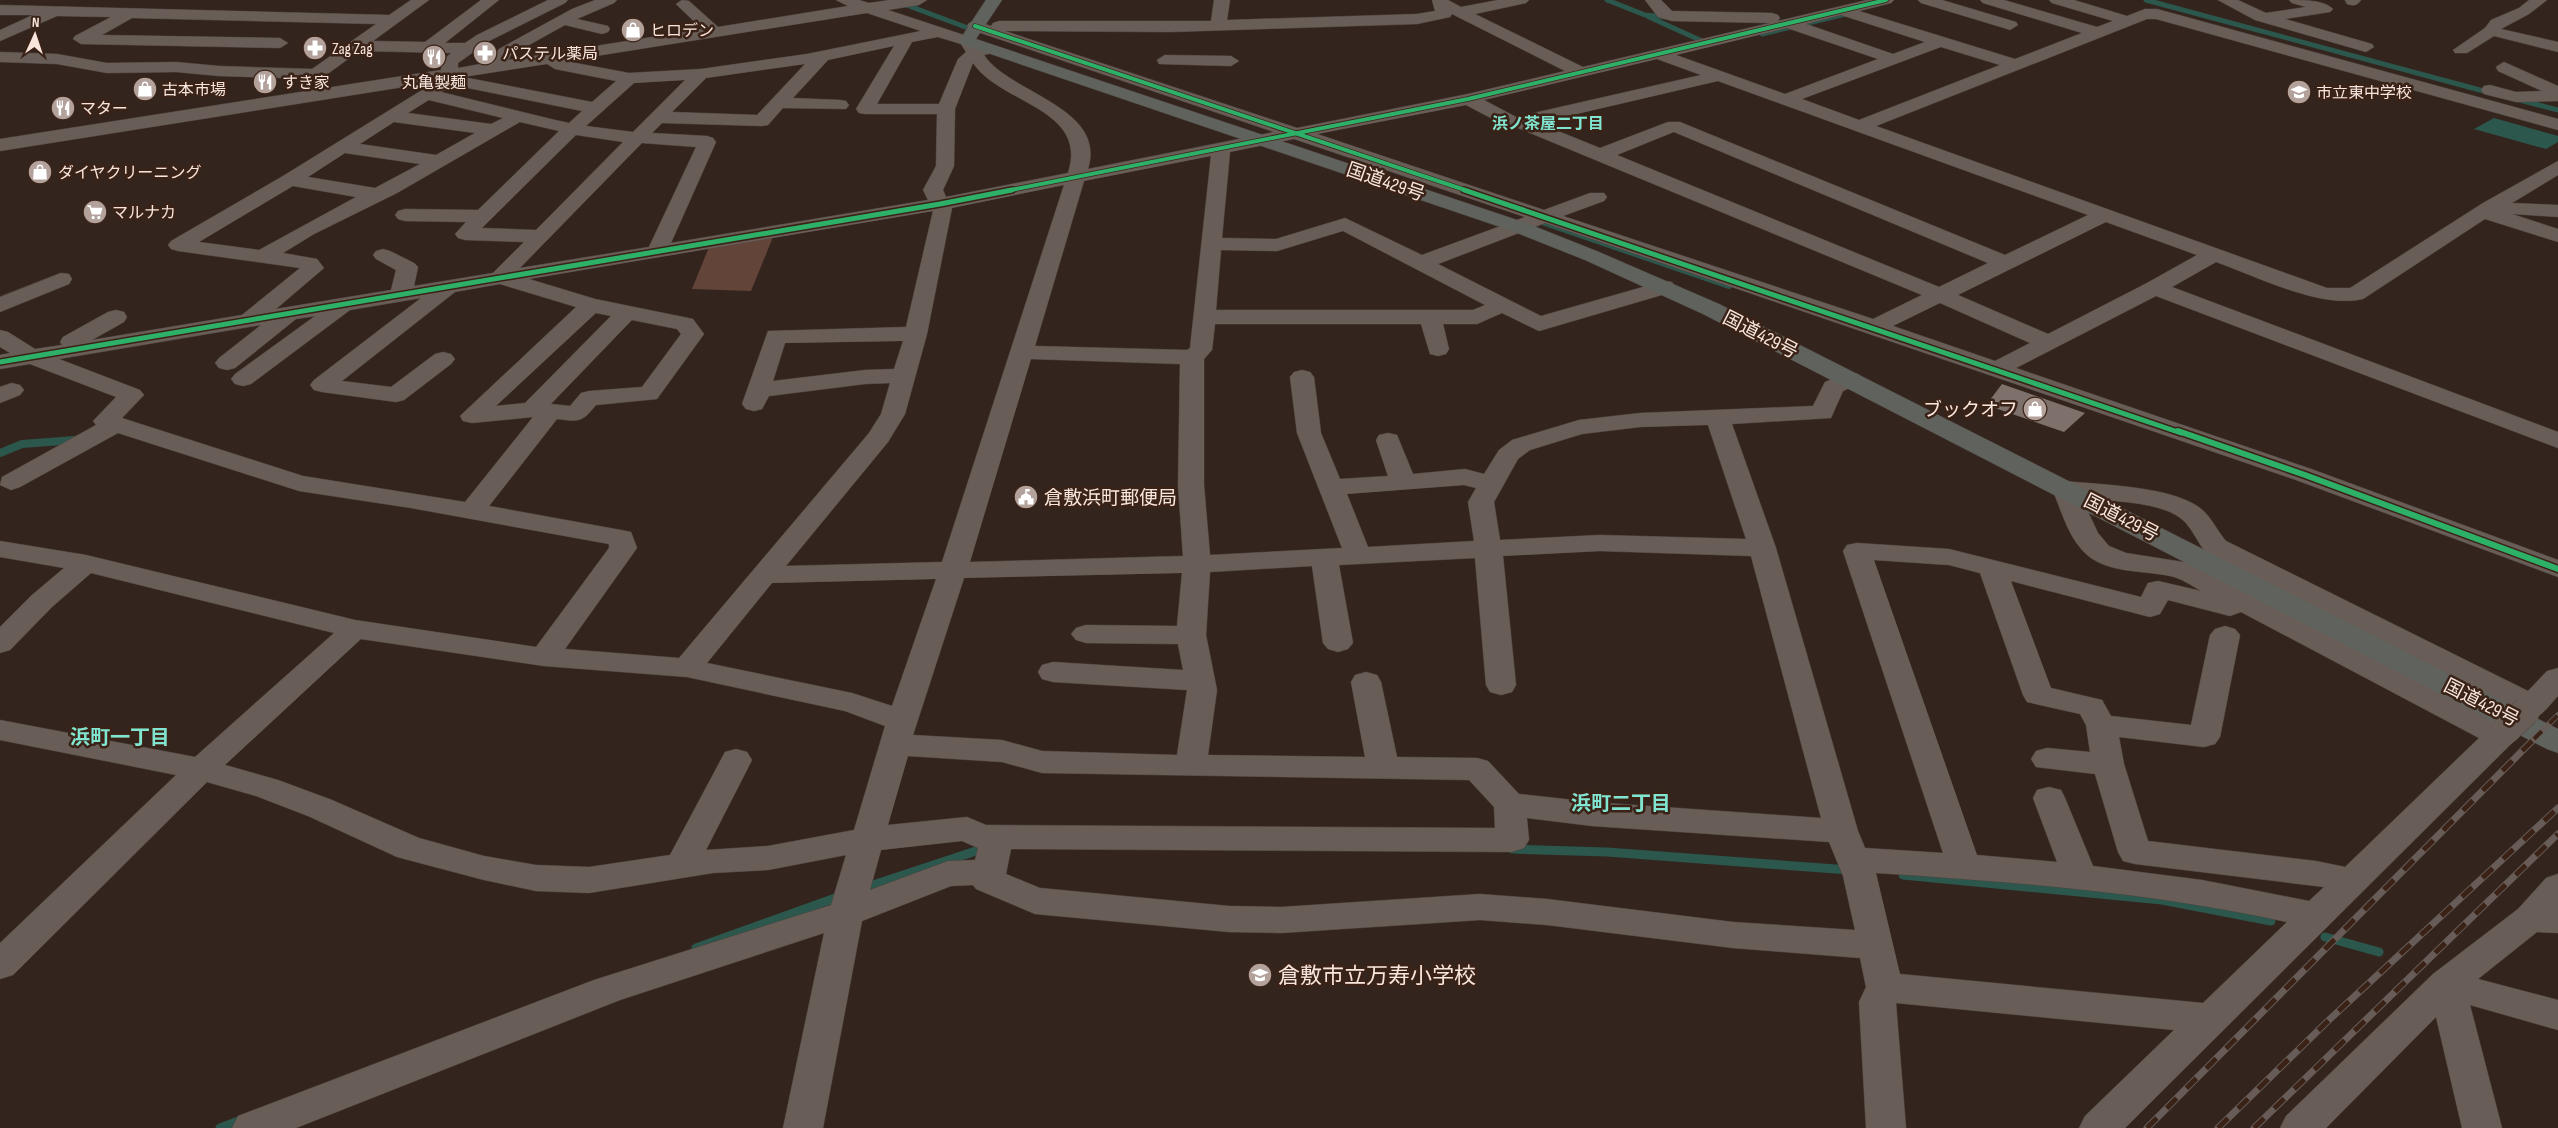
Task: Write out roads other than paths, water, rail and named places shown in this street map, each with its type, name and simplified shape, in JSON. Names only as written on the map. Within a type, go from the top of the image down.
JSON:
[{"type":"highway","points":[[976,38],[994,0]]},
{"type":"highway","name":"国道429号","points":[[976,38],[1286,136],[1534,222],[2132,522],[2558,742]]},
{"type":"street","points":[[168,15],[194,0]]},
{"type":"street","points":[[0,145],[318,86],[356,46],[421,0]]},
{"type":"street","points":[[429,47],[491,0]]},
{"type":"street","points":[[449,73],[450,61],[483,38],[560,0]]},
{"type":"street","points":[[500,60],[505,52],[562,20],[609,0]]},
{"type":"street","points":[[677,2],[700,0]]},
{"type":"street","points":[[1218,25],[1222,0]]},
{"type":"street","points":[[1462,13],[1521,0]]},
{"type":"street","points":[[1653,0],[1664,14],[1672,16],[1792,23],[1893,59]]},
{"type":"street","points":[[1762,0],[1792,23]]},
{"type":"street","points":[[0,362],[940,204],[1468,99],[1886,0]]},
{"type":"street","points":[[1926,0],[2012,26]]},
{"type":"street","points":[[1988,0],[2098,32]]},
{"type":"street","points":[[2057,0],[2129,21]]},
{"type":"street","points":[[2226,0],[2261,18],[2366,47]]},
{"type":"street","points":[[2261,18],[2325,9],[2322,6],[2297,0]]},
{"type":"street","points":[[2461,50],[2491,31],[2497,23],[2524,11],[2539,0]]},
{"type":"street","points":[[677,2],[712,29]]},
{"type":"street","points":[[0,138],[318,86],[449,73],[548,58],[860,3],[907,2]]},
{"type":"street","points":[[976,38],[1218,25],[1282,15],[1417,19],[1444,14],[1441,2]]},
{"type":"street","points":[[1441,2],[1583,73]]},
{"type":"street","points":[[860,3],[938,32],[976,38],[1160,88],[1286,136],[1534,222],[1874,327],[1997,369],[2305,475],[2558,569]]},
{"type":"street","points":[[1851,9],[1939,42],[2016,65]]},
{"type":"street","points":[[0,10],[393,20]]},
{"type":"street","points":[[0,36],[54,12]]},
{"type":"street","points":[[129,14],[75,40],[280,43]]},
{"type":"street","points":[[1858,127],[2145,14],[2157,14],[2558,125]]},
{"type":"street","points":[[236,72],[319,18]]},
{"type":"street","points":[[562,20],[602,30]]},
{"type":"street","points":[[1160,88],[1170,28]]},
{"type":"street","points":[[250,319],[313,268],[310,264],[178,245],[290,180],[425,94],[449,73],[500,60],[712,29]]},
{"type":"street","points":[[2491,31],[2558,47]]},
{"type":"street","points":[[548,58],[555,64],[628,78],[701,74],[938,32]]},
{"type":"street","points":[[687,668],[879,437],[893,414],[916,334],[943,210],[933,190],[945,166],[946,109],[976,38]]},
{"type":"street","points":[[803,1128],[850,900],[899,733],[1081,160],[1080,142],[1076,133],[1056,112],[995,77],[976,38]]},
{"type":"street","points":[[906,39],[865,109],[946,109]]},
{"type":"street","points":[[124,40],[102,53],[260,56]]},
{"type":"street","points":[[1784,100],[1939,42]]},
{"type":"street","points":[[356,46],[468,48]]},
{"type":"street","points":[[2558,53],[2554,57],[2558,63]]},
{"type":"street","points":[[656,117],[762,121],[779,103],[808,54]]},
{"type":"street","points":[[1660,54],[2102,216],[2325,294],[2354,294],[2487,210],[2558,168]]},
{"type":"street","points":[[0,57],[57,59],[85,66],[107,68],[176,67],[236,72],[318,86]]},
{"type":"street","points":[[1165,60],[1231,61]]},
{"type":"street","points":[[2504,67],[2558,92]]},
{"type":"street","points":[[2419,70],[2558,109]]},
{"type":"street","points":[[449,73],[595,108]]},
{"type":"street","points":[[500,278],[656,117],[701,74]]},
{"type":"street","points":[[1468,99],[1514,124],[1718,76]]},
{"type":"street","points":[[542,236],[465,234],[572,129],[628,78]]},
{"type":"street","points":[[425,94],[472,103],[517,117],[611,136],[707,142],[656,253]]},
{"type":"street","points":[[2522,99],[2558,96]]},
{"type":"street","points":[[779,103],[840,105]]},
{"type":"street","points":[[390,116],[493,130]]},
{"type":"street","points":[[262,257],[307,230],[376,194],[390,189],[517,117]]},
{"type":"street","points":[[1520,122],[1938,294],[2049,343]]},
{"type":"street","points":[[1600,155],[1674,126],[2006,263]]},
{"type":"street","points":[[341,147],[440,161]]},
{"type":"street","points":[[1020,352],[1192,357],[1201,350],[1221,149]]},
{"type":"street","points":[[290,180],[376,194]]},
{"type":"street","points":[[1420,263],[1534,222],[1598,196]]},
{"type":"street","points":[[2487,210],[2558,211]]},
{"type":"street","points":[[2487,210],[2558,236]]},
{"type":"street","points":[[405,215],[483,216]]},
{"type":"street","points":[[1874,327],[1938,294],[2102,216]]},
{"type":"street","points":[[1213,244],[1277,245],[1345,224],[1539,324],[1664,287]]},
{"type":"street","points":[[1997,369],[2155,288],[2212,254]]},
{"type":"street","points":[[383,255],[407,267],[401,295]]},
{"type":"street","points":[[500,278],[591,305],[685,324],[694,334],[649,394],[589,398],[576,414],[542,410],[472,416],[591,305]]},
{"type":"street","points":[[0,305],[61,279]]},
{"type":"street","points":[[443,358],[396,395],[322,386],[449,287]]},
{"type":"street","points":[[2155,288],[2558,441]]},
{"type":"street","points":[[291,312],[235,371],[346,304]]},
{"type":"street","points":[[1205,317],[1477,317],[1502,305]]},
{"type":"street","points":[[472,511],[542,410],[627,312]]},
{"type":"street","points":[[1430,317],[1438,350]]},
{"type":"street","points":[[42,354],[116,318]]},
{"type":"street","points":[[904,376],[864,377],[756,397],[776,336],[916,334]]},
{"type":"street","points":[[0,337],[132,395],[105,421],[299,483],[472,511],[621,538],[623,548],[544,657]]},
{"type":"street","points":[[1191,766],[1202,690],[1191,635],[1197,564],[1191,485],[1192,357]]},
{"type":"street","points":[[1302,377],[1309,433],[1358,555]]},
{"type":"street","points":[[1501,685],[1482,502],[1490,484],[1508,455],[1521,445],[1579,427],[1640,420],[1822,413],[1833,386],[1850,380]]},
{"type":"street","points":[[1718,418],[1762,548],[1876,945],[1884,987],[1877,1002],[1886,1128]]},
{"type":"street","points":[[11,482],[116,424]]},
{"type":"street","points":[[1388,440],[1403,482]]},
{"type":"street","points":[[1331,488],[1464,477],[1490,484]]},
{"type":"street","points":[[2066,489],[2160,501],[2185,509],[2200,522],[2207,536],[2216,547],[2516,721]]},
{"type":"street","points":[[2066,489],[2092,545],[2103,554],[2120,560],[2180,569],[2244,602],[2516,721]]},
{"type":"street","points":[[2092,545],[2094,531],[2101,524],[2132,522],[2135,506],[2144,502],[2160,501]]},
{"type":"street","points":[[766,575],[1197,564],[1600,543],[1762,548]]},
{"type":"street","points":[[0,550],[86,563],[355,629],[544,657],[687,668],[852,703],[899,733],[1002,751],[1042,762],[1191,766],[1477,768],[1510,804],[1512,840],[994,850],[948,874],[850,900],[607,990],[296,1119],[252,1128]]},
{"type":"street","points":[[1964,866],[1857,551],[1948,557],[2150,608],[2158,589],[2238,608],[2244,602]]},
{"type":"street","points":[[1324,557],[1338,643]]},
{"type":"street","points":[[0,644],[42,600],[86,563]]},
{"type":"street","points":[[1992,567],[2038,695],[2091,707],[2100,725],[2108,764],[2135,852],[2316,873],[2353,880]]},
{"type":"street","points":[[0,964],[202,769],[355,629]]},
{"type":"street","points":[[1086,634],[1191,635]]},
{"type":"street","points":[[2100,725],[2204,737],[2226,635]]},
{"type":"street","points":[[1053,672],[1199,680]]},
{"type":"street","points":[[2099,1128],[2558,678]]},
{"type":"street","points":[[1366,682],[1383,768]]},
{"type":"street","points":[[0,730],[202,769],[267,788],[320,808],[409,848],[484,868],[536,878],[589,880],[713,861],[768,858],[869,839],[967,828],[994,850]]},
{"type":"street","points":[[2047,759],[2108,764]]},
{"type":"street","points":[[682,866],[736,760]]},
{"type":"street","points":[[2049,798],[2080,878]]},
{"type":"street","points":[[1510,804],[1592,814],[1852,857],[2080,878],[2254,901],[2317,916]]},
{"type":"street","points":[[994,850],[988,880],[1035,901],[1229,919],[1281,920],[1480,907],[1547,912],[1733,935],[1876,945]]},
{"type":"street","points":[[2300,1128],[2446,984],[2544,919],[2558,887]]},
{"type":"street","points":[[2446,984],[2558,1016]]},
{"type":"street","points":[[2446,984],[2482,1128]]},
{"type":"street","points":[[1884,987],[2211,1019]]},
{"type":"water","points":[[2494,118],[2558,136],[2558,142],[2546,149],[2474,129]]},
{"type":"waterway","points":[[893,0],[976,31]]},
{"type":"waterway","points":[[1607,0],[1645,15],[1666,17]]},
{"type":"waterway","points":[[2146,0],[2491,93]]},
{"type":"waterway","points":[[1762,34],[1850,13]]},
{"type":"waterway","points":[[1649,17],[1702,41]]},
{"type":"waterway","points":[[2516,99],[2558,110]]},
{"type":"waterway","points":[[1536,220],[1729,286]]},
{"type":"waterway","points":[[0,453],[22,444],[75,440]]},
{"type":"waterway","points":[[861,889],[988,847]]},
{"type":"waterway","points":[[1512,849],[1607,852],[1849,870]]},
{"type":"waterway","points":[[1903,875],[2162,900],[2271,921]]},
{"type":"waterway","points":[[696,948],[841,896]]},
{"type":"waterway","points":[[2325,937],[2379,952]]},
{"type":"waterway","points":[[220,1128],[244,1119]]},
{"type":"railway","points":[[2535,738],[2558,715]]},
{"type":"railway","points":[[2147,1128],[2535,738]]},
{"type":"railway","points":[[2218,1128],[2330,1019],[2558,808]]},
{"type":"railway","points":[[2254,1128],[2558,834]]},
{"type":"place","name":"ヒロデン","points":[[633,30]]},
{"type":"place","name":"Zag Zag","points":[[315,48]]},
{"type":"place","name":"パステル薬局","points":[[485,53]]},
{"type":"place","name":"丸亀製麺","points":[[434,57]]},
{"type":"place","name":"すき家","points":[[265,82]]},
{"type":"place","name":"古本市場","points":[[145,89]]},
{"type":"place","name":"市立東中学校","points":[[2299,92]]},
{"type":"place","name":"マター","points":[[63,108]]},
{"type":"place","name":"ダイヤクリーニング","points":[[40,172]]},
{"type":"place","name":"マルナカ","points":[[95,212]]},
{"type":"place","name":"ブックオフ","points":[[2035,409]]},
{"type":"place","name":"倉敷浜町郵便局","points":[[1026,497]]},
{"type":"place","name":"倉敷市立万寿小学校","points":[[1260,975]]},
{"type":"district","name":"浜ノ茶屋二丁目","points":[[1548,123]]},
{"type":"district","name":"浜町一丁目","points":[[120,737]]},
{"type":"district","name":"浜町二丁目","points":[[1621,803]]}]
